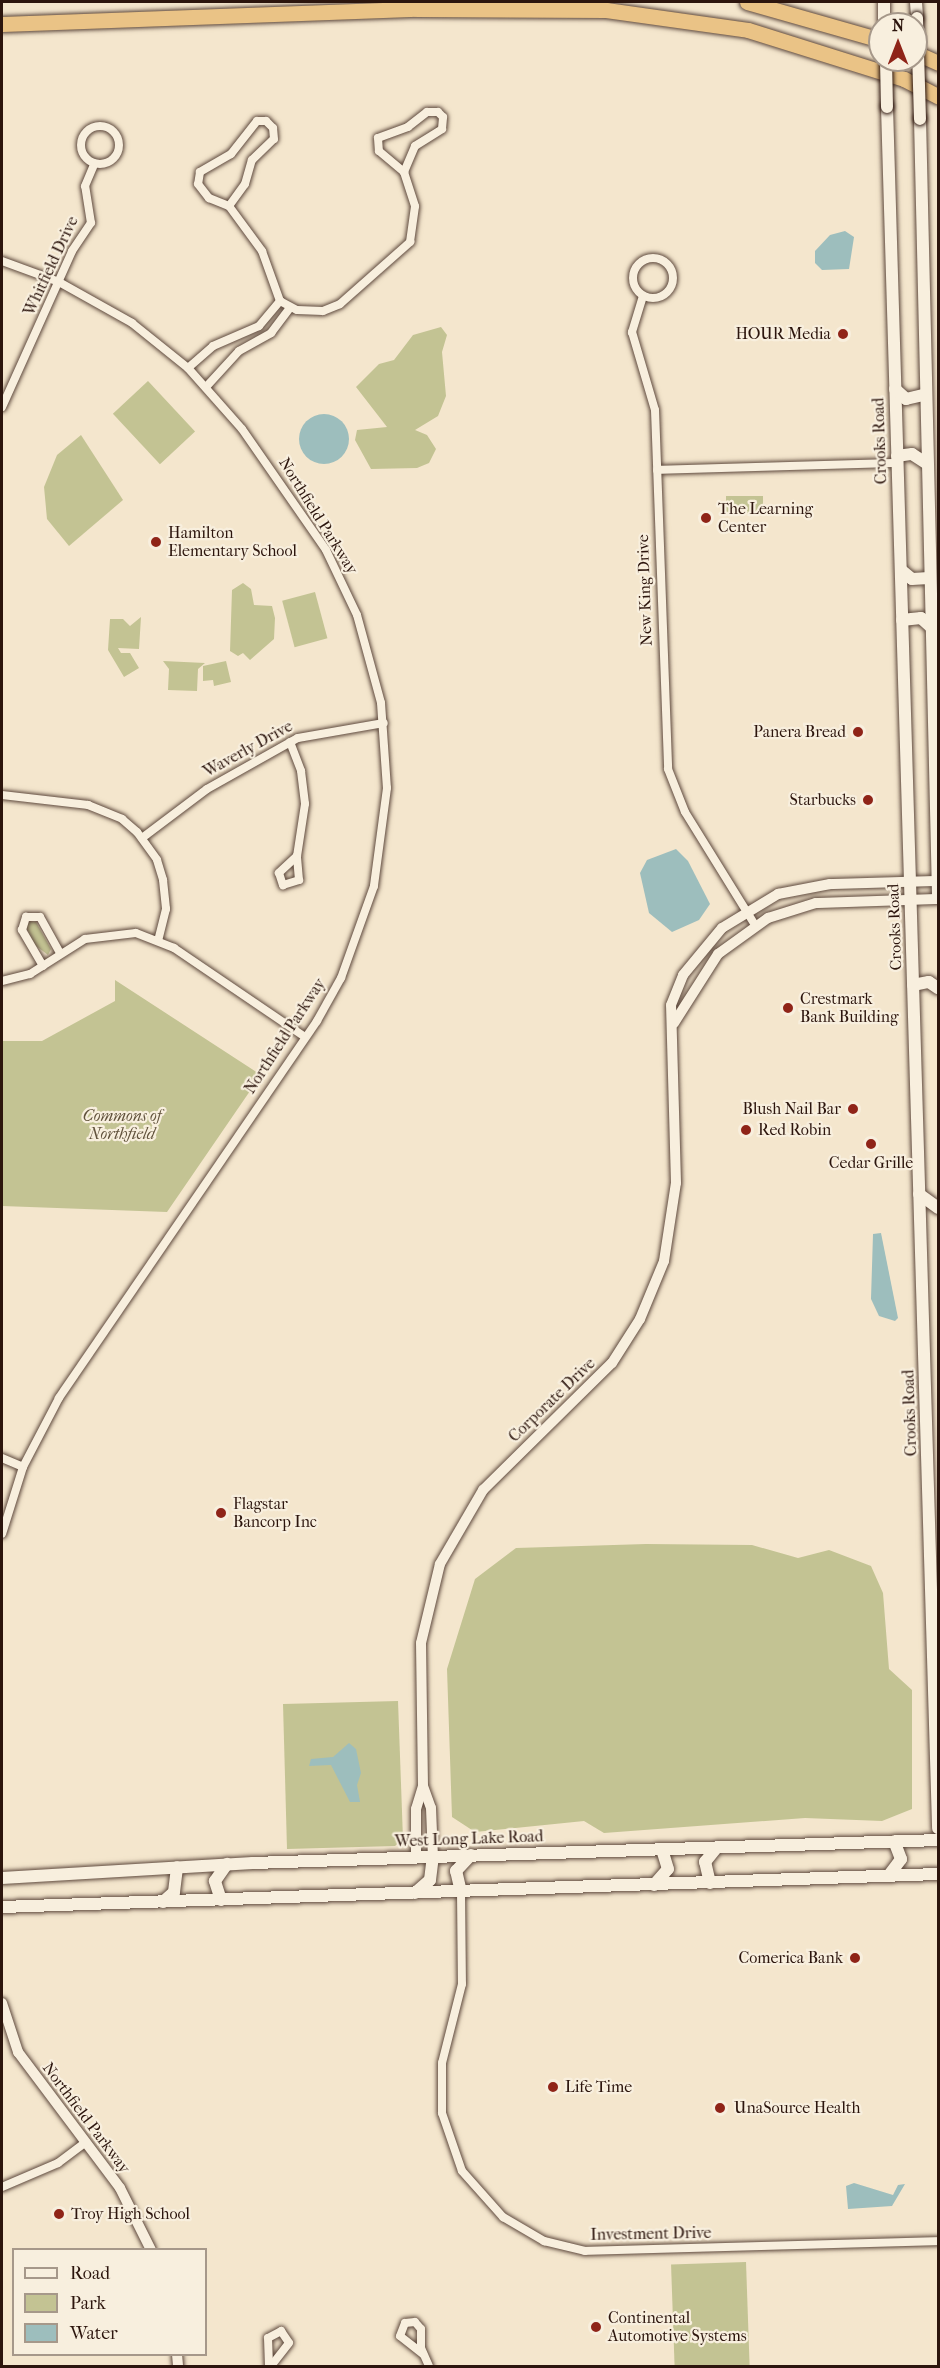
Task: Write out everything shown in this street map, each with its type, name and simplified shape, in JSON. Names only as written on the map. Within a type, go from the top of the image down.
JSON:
[{"type":"highway","points":[[747,2],[868,37]]},
{"type":"highway","points":[[2,24],[417,9],[606,10],[748,30],[904,79],[939,96]]},
{"type":"main road","points":[[916,2],[924,395],[939,898]]},
{"type":"main road","name":"Crooks Road","points":[[886,72],[925,1372],[933,1437],[939,1828]]},
{"type":"main road","points":[[896,389],[906,399],[924,395]]},
{"type":"main road","points":[[897,460],[912,454],[926,463]]},
{"type":"main road","points":[[901,570],[912,579],[929,578]]},
{"type":"main road","points":[[902,620],[921,618],[931,627]]},
{"type":"main road","points":[[913,985],[929,982],[939,988]]},
{"type":"main road","points":[[919,1194],[939,1208]]},
{"type":"main road","points":[[925,1372],[939,1382]]},
{"type":"main road","name":"West Long Lake Road","points":[[2,1878],[227,1864],[939,1840]]},
{"type":"main road","points":[[889,1875],[901,1859],[894,1841]]},
{"type":"main road","points":[[710,1883],[705,1862],[717,1847]]},
{"type":"main road","points":[[654,1885],[668,1869],[662,1849]]},
{"type":"main road","points":[[461,1892],[456,1871],[471,1855]]},
{"type":"main road","points":[[415,1893],[430,1880],[433,1857]]},
{"type":"main road","points":[[221,1900],[215,1881],[227,1864]]},
{"type":"main road","points":[[162,1902],[174,1892],[177,1867]]},
{"type":"main road","points":[[2,1906],[939,1874]]},
{"type":"street","points":[[285,304],[313,312],[333,308],[405,249],[414,233],[415,206],[404,172],[379,152],[378,138],[405,129],[427,112],[438,112],[443,117],[442,129],[415,146],[404,172]]},
{"type":"street","points":[[206,387],[240,351],[271,333],[285,304],[265,255],[230,206],[209,198],[198,176],[231,154],[257,121],[266,121],[273,128],[274,139],[252,160],[245,184],[230,206]]},
{"type":"street","points":[[105,124],[118,136],[120,148],[93,167],[80,144],[96,126],[105,124]]},
{"type":"street","name":"Whitfield Drive","points":[[2,407],[59,282],[91,223],[85,186],[93,167]]},
{"type":"street","points":[[650,258],[664,261],[671,271],[671,286],[658,296],[643,296],[635,286],[637,267],[650,258]]},
{"type":"street","name":"Northfield Parkway","points":[[2,261],[59,282],[124,318],[188,368],[206,387],[277,476],[340,577],[365,637],[384,723],[387,804],[374,886],[341,978],[305,1037],[69,1384],[23,1467],[2,1534]]},
{"type":"street","name":"New King Drive","points":[[643,296],[632,332],[653,393],[668,769],[686,813],[755,925]]},
{"type":"street","points":[[188,368],[213,346],[259,326],[285,304]]},
{"type":"street","points":[[657,471],[897,460]]},
{"type":"street","name":"Waverly Drive","points":[[142,838],[207,789],[290,742],[309,734],[384,723]]},
{"type":"street","points":[[290,742],[305,794],[297,856]]},
{"type":"street","points":[[2,795],[97,808],[122,819],[142,838],[157,860],[165,890],[158,940]]},
{"type":"street","name":"Corporate Drive","points":[[416,1857],[416,1809],[423,1786],[421,1643],[430,1589],[445,1552],[483,1490],[612,1363],[640,1319],[660,1272],[675,1196],[674,1023],[671,1005],[688,967],[712,937],[746,910],[803,887],[938,881]]},
{"type":"street","points":[[674,1023],[718,954],[755,925],[816,903],[939,898]]},
{"type":"street","points":[[43,966],[22,930],[26,917],[40,917],[60,953]]},
{"type":"street","points":[[2,981],[43,966],[60,953],[104,934],[136,933],[158,940],[305,1037]]},
{"type":"street","points":[[688,967],[702,976]]},
{"type":"street","points":[[2,1458],[23,1467]]},
{"type":"street","name":"Corporate Drive","points":[[423,1786],[431,1808],[433,1857]]},
{"type":"street","name":"Investment Drive","points":[[461,1892],[462,1984],[442,2062],[442,2114],[462,2171],[503,2217],[544,2241],[585,2251],[939,2241]]},
{"type":"street","name":"Northfield Parkway","points":[[2,2003],[18,2052],[120,2188],[150,2248]]},
{"type":"street","points":[[2,2187],[58,2163],[86,2142]]},
{"type":"street","points":[[423,2354],[429,2367]]},
{"type":"green space","points":[[441,327],[447,335],[442,352],[446,396],[438,416],[415,430],[427,435],[436,449],[429,463],[417,468],[371,469],[355,440],[357,430],[387,427],[356,387],[379,364],[394,360],[413,335]]},
{"type":"green space","points":[[148,381],[195,431],[160,464],[113,414]]},
{"type":"green space","points":[[81,435],[123,500],[69,546],[47,519],[44,487],[57,455]]},
{"type":"green space","points":[[726,496],[763,496],[763,513],[726,513]]},
{"type":"green space","points":[[243,583],[251,589],[254,605],[272,606],[275,618],[274,639],[250,660],[243,653],[238,656],[230,651],[232,590]]},
{"type":"green space","points":[[315,592],[327,638],[295,647],[282,601]]},
{"type":"green space","points":[[141,617],[139,649],[118,648],[121,653],[130,653],[139,668],[124,677],[108,650],[110,619],[123,619],[130,626]]},
{"type":"green space","points":[[163,661],[205,663],[198,669],[197,691],[168,690],[169,669]]},
{"type":"green space","points":[[226,661],[231,682],[214,686],[213,680],[203,681],[203,666]]},
{"type":"green space","points":[[30,921],[36,922],[51,949],[48,955],[35,945],[26,927]]},
{"type":"green space","name":"Commons of Northfield","points":[[115,980],[261,1075],[167,1212],[2,1206],[2,1041],[42,1041],[115,1001]]},
{"type":"green space","points":[[646,1544],[752,1545],[798,1558],[829,1550],[871,1566],[883,1593],[889,1669],[912,1690],[912,1809],[882,1821],[805,1818],[604,1833],[584,1821],[475,1832],[452,1817],[447,1669],[475,1579],[516,1548]]},
{"type":"green space","points":[[398,1701],[403,1839],[395,1846],[287,1849],[283,1704]]},
{"type":"green space","points":[[746,2262],[750,2366],[675,2366],[671,2265]]},
{"type":"water","points":[[845,231],[854,237],[849,269],[822,270],[815,263],[815,251],[830,235]]},
{"type":"water","points":[[324,414],[338,418],[345,425],[349,439],[345,453],[338,460],[324,464],[310,460],[303,453],[299,439],[303,425],[310,418]]},
{"type":"water","points":[[676,849],[688,861],[710,904],[699,920],[672,932],[649,913],[640,873],[647,860]]},
{"type":"water","points":[[881,1233],[898,1318],[895,1321],[879,1316],[871,1299],[873,1234]]},
{"type":"water","points":[[349,1743],[356,1749],[361,1773],[357,1785],[360,1802],[350,1802],[331,1765],[309,1766],[311,1759],[333,1757]]},
{"type":"water","points":[[854,2183],[893,2195],[898,2185],[905,2184],[892,2206],[848,2209],[846,2186]]},
{"type":"place","name":"HOUR Media","points":[[843,334]]},
{"type":"place","name":"The Learning Center","points":[[706,518]]},
{"type":"place","name":"Hamilton Elementary School","points":[[156,542]]},
{"type":"place","name":"Panera Bread","points":[[858,732]]},
{"type":"place","name":"Starbucks","points":[[868,800]]},
{"type":"place","name":"Crestmark Bank Building","points":[[788,1008]]},
{"type":"place","name":"Blush Nail Bar","points":[[853,1109]]},
{"type":"place","name":"Red Robin","points":[[746,1130]]},
{"type":"place","name":"Cedar Grille","points":[[871,1144]]},
{"type":"place","name":"Flagstar Bancorp Inc","points":[[221,1513]]},
{"type":"place","name":"Comerica Bank","points":[[855,1958]]},
{"type":"place","name":"Life Time","points":[[553,2087]]},
{"type":"place","name":"UnaSource Health","points":[[720,2108]]},
{"type":"place","name":"Troy High School","points":[[59,2214]]},
{"type":"place","name":"Continental Automotive Systems","points":[[596,2327]]}]
